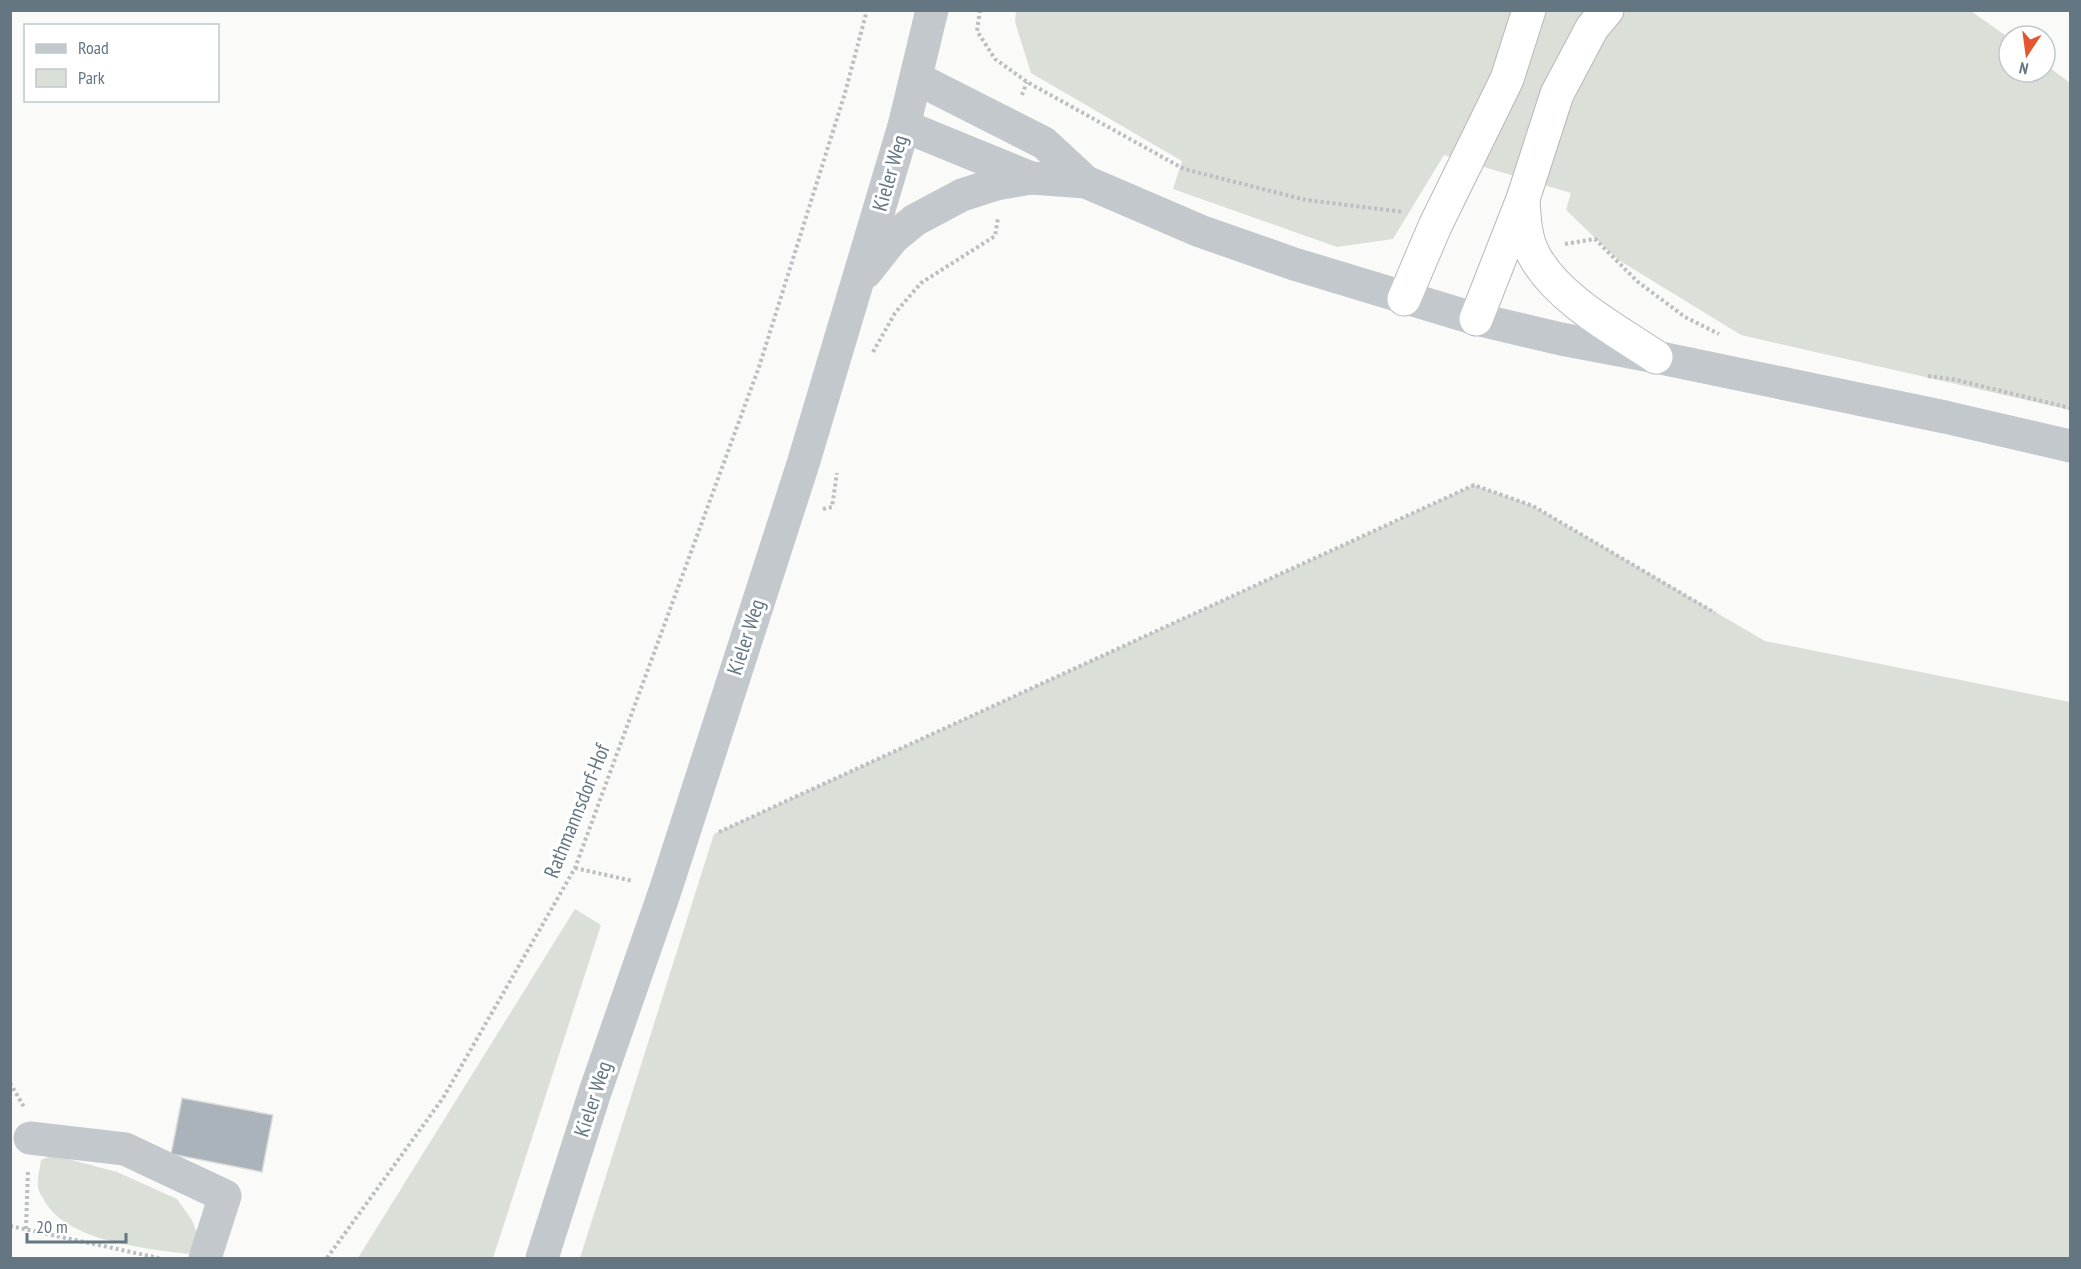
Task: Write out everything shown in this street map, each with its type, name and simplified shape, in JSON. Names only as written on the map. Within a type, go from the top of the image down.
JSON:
[{"type":"highway","points":[[1404,299],[1435,226],[1507,79],[1529,10]]},
{"type":"highway","points":[[1476,320],[1523,199],[1557,94],[1592,28],[1607,10]]},
{"type":"highway","points":[[1523,199],[1524,224],[1535,257],[1557,286],[1595,316],[1656,357]]},
{"type":"street","name":"Kieler Weg","points":[[542,1258],[595,1092],[677,855],[806,452],[904,126],[932,10]]},
{"type":"street","points":[[916,78],[1044,142],[1086,182]]},
{"type":"street","points":[[904,126],[1031,178]]},
{"type":"street","points":[[858,282],[893,238],[934,208],[962,195],[996,184],[1031,178],[1086,182],[1200,231],[1294,264],[1476,320],[1945,417],[2070,446]]},
{"type":"street","points":[[30,1138],[125,1149],[225,1196],[205,1258]]},
{"type":"path","name":"Rathmannsdorf-Hof","points":[[327,1258],[442,1098],[574,868],[759,367],[845,93],[867,10]]},
{"type":"path","points":[[980,10],[977,31],[995,59],[1027,82],[1184,169],[1306,200],[1407,212],[1435,226]]},
{"type":"path","points":[[1535,257],[1564,244],[1595,239],[1638,282],[1685,317],[1723,336]]},
{"type":"path","points":[[1923,376],[1957,381],[2070,408]]},
{"type":"path","points":[[677,855],[714,834],[1474,484],[1533,506],[1715,613]]},
{"type":"path","points":[[574,868],[639,882],[665,891]]},
{"type":"path","points":[[10,1226],[159,1258]]},
{"type":"green space","points":[[1016,10],[1971,11],[1997,29],[1997,84],[2057,84],[2057,73],[2070,83],[2070,410],[1741,335],[1617,259],[1566,210],[1571,193],[1444,155],[1393,239],[1337,247],[1173,189],[1182,161],[1031,73],[1015,22]]},
{"type":"green space","points":[[1474,485],[1533,506],[1765,641],[2070,702],[2070,1258],[580,1258],[714,834]]},
{"type":"green space","points":[[575,909],[601,925],[493,1258],[358,1258]]},
{"type":"green space","points":[[53,1155],[117,1172],[177,1199],[192,1220],[200,1241],[188,1254],[108,1240],[70,1225],[55,1214],[38,1189],[41,1160]]},
{"type":"building","points":[[182,1098],[273,1115],[262,1172],[171,1154]]}]
